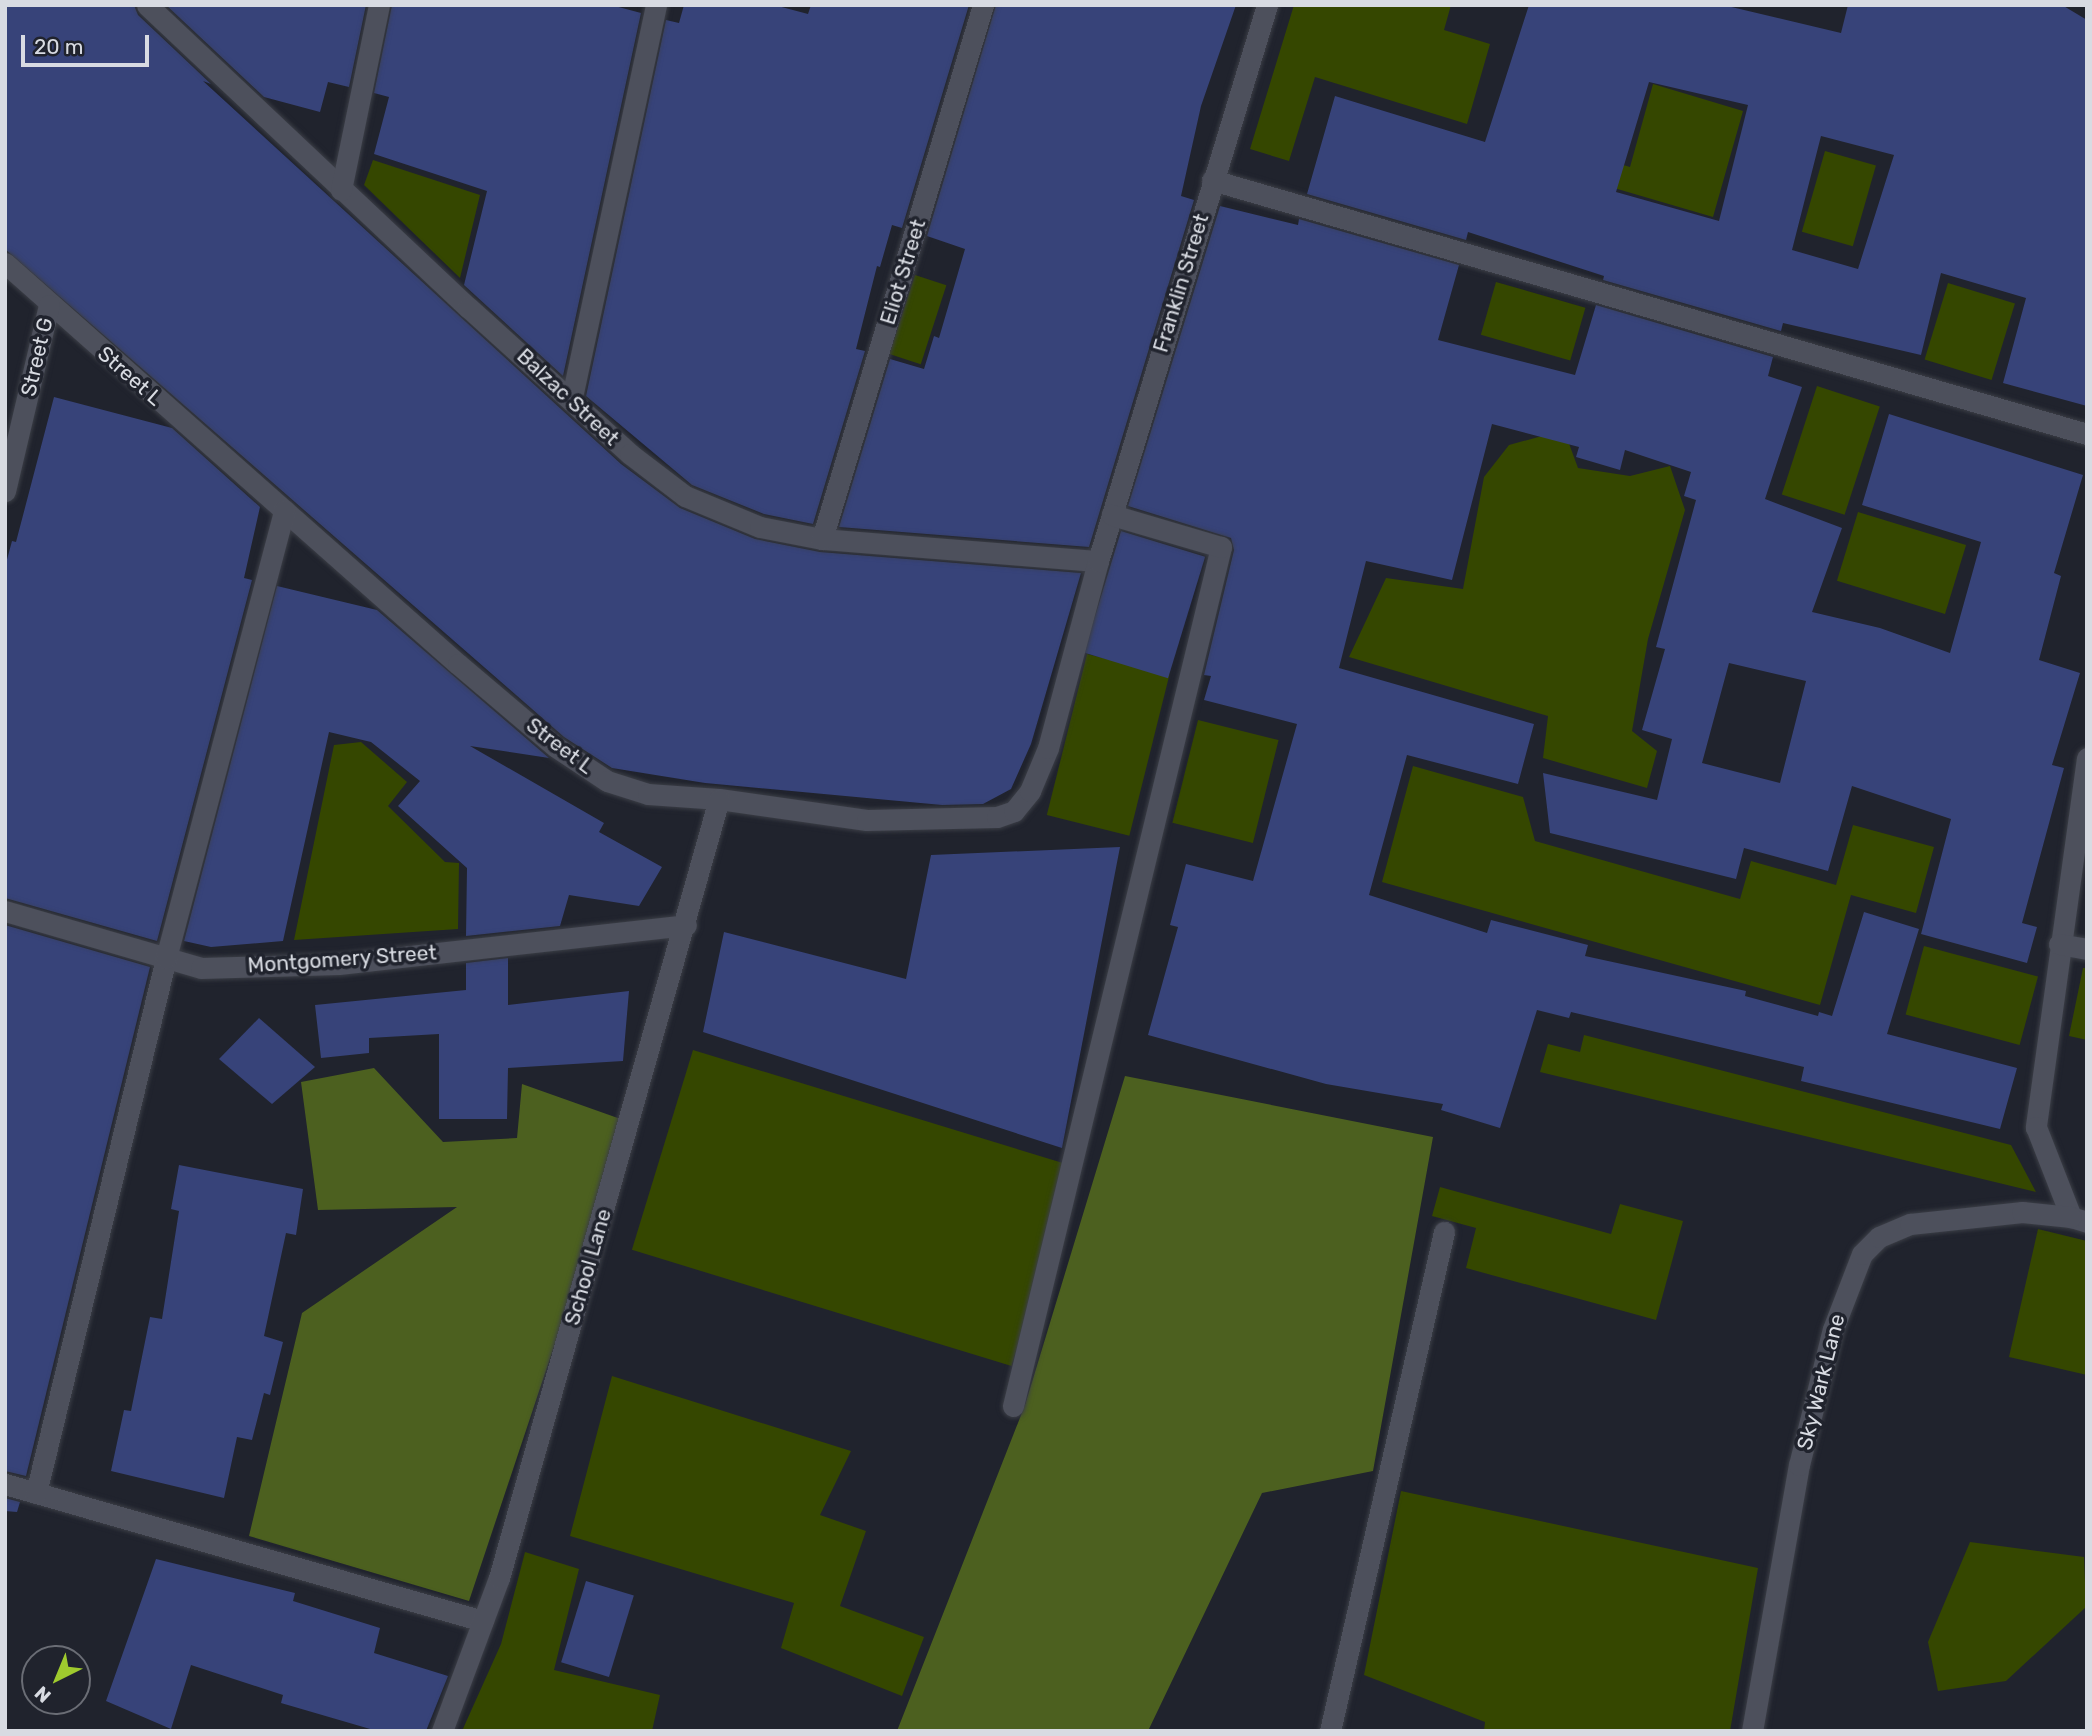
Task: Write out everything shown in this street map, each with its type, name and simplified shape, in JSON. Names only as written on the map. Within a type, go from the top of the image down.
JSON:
[{"type":"street","name":"Balzac Street","points":[[147,5],[341,190],[572,397],[630,454],[685,496],[761,527],[822,539],[1098,561]]},
{"type":"street","points":[[341,190],[379,5]]},
{"type":"street","points":[[572,397],[656,5]]},
{"type":"street","name":"Eliot Street","points":[[822,539],[983,5]]},
{"type":"street","name":"Franklin Street","points":[[1098,561],[1267,5]]},
{"type":"street","points":[[1212,180],[2087,434]]},
{"type":"street","name":"Street L","points":[[5,262],[49,305],[555,747],[597,774],[648,794],[719,799],[867,820],[962,821],[1014,811],[1030,791],[1048,748],[1098,561]]},
{"type":"street","name":"Street G","points":[[5,491],[49,305]]},
{"type":"street","points":[[36,1493],[166,958],[284,509]]},
{"type":"street","points":[[1013,1406],[1221,547],[1112,515]]},
{"type":"street","points":[[2079,1220],[2036,1127],[2059,944],[2087,758]]},
{"type":"street","name":"School Lane","points":[[442,1731],[499,1578],[719,799]]},
{"type":"street","name":"Montgomery Street","points":[[5,911],[201,968],[340,964],[685,925]]},
{"type":"street","points":[[2059,944],[2087,949]]},
{"type":"street","name":"Sky Wark Lane","points":[[1752,1731],[1800,1465],[1832,1329],[1861,1254],[1879,1237],[1910,1224],[2022,1212],[2079,1220]]},
{"type":"street","points":[[1330,1731],[1444,1232]]},
{"type":"street","points":[[5,1484],[483,1621]]},
{"type":"green space","points":[[1294,5],[1451,5],[1444,30],[1490,44],[1467,124],[1315,77],[1289,161],[1250,149]]},
{"type":"green space","points":[[1653,84],[1743,111],[1713,217],[1614,188],[1569,149],[1630,167]]},
{"type":"green space","points":[[1825,151],[1876,166],[1853,246],[1802,232]]},
{"type":"green space","points":[[373,160],[480,195],[460,278],[364,185]]},
{"type":"green space","points":[[915,275],[946,285],[921,364],[889,354]]},
{"type":"green space","points":[[1496,282],[1585,308],[1570,361],[1481,335]]},
{"type":"green space","points":[[1948,283],[2015,303],[1992,380],[1925,360]]},
{"type":"green space","points":[[1817,386],[1880,406],[1845,515],[1782,494]]},
{"type":"green space","points":[[1564,430],[1578,468],[1630,476],[1670,466],[1685,510],[1648,639],[1632,731],[1657,751],[1647,788],[1543,758],[1548,716],[1349,657],[1386,578],[1463,589],[1484,477],[1509,445]]},
{"type":"green space","points":[[1858,512],[1966,545],[1945,614],[1837,581]]},
{"type":"green space","points":[[1087,654],[1169,675],[1129,836],[1047,815]]},
{"type":"green space","points":[[1198,720],[1279,740],[1253,843],[1172,823]]},
{"type":"green space","points":[[361,742],[407,782],[388,806],[445,862],[459,863],[458,929],[294,940],[334,745]]},
{"type":"green space","points":[[1413,766],[1523,797],[1535,841],[1740,899],[1751,861],[1836,885],[1853,825],[1934,847],[1916,913],[1851,895],[1820,1005],[1382,882]]},
{"type":"green space","points":[[1924,946],[2038,977],[2020,1045],[1906,1015]]},
{"type":"green space","points":[[2083,968],[2087,968],[2087,1040],[2069,1036]]},
{"type":"green space","points":[[1584,1035],[2011,1145],[2036,1192],[1540,1072],[1548,1044],[1580,1052]]},
{"type":"green space","points":[[693,1050],[1073,1166],[1012,1366],[632,1250]]},
{"type":"green space","points":[[374,1068],[443,1142],[517,1138],[522,1084],[629,1122],[469,1601],[249,1536],[302,1313],[457,1207],[318,1210],[301,1082]]},
{"type":"green space","points":[[1125,1076],[1433,1137],[1373,1471],[1262,1493],[1148,1731],[897,1731],[1025,1405]]},
{"type":"green space","points":[[1440,1187],[1611,1234],[1620,1204],[1683,1221],[1656,1320],[1466,1268],[1476,1228],[1432,1216]]},
{"type":"green space","points":[[2038,1229],[2087,1241],[2087,1375],[2009,1357]]},
{"type":"green space","points":[[612,1376],[851,1451],[820,1515],[866,1531],[840,1606],[924,1637],[902,1696],[781,1648],[794,1603],[570,1536]]},
{"type":"green space","points":[[1401,1491],[1758,1568],[1730,1731],[1484,1731],[1485,1722],[1364,1675]]},
{"type":"green space","points":[[1970,1542],[2084,1557],[2086,1607],[2006,1681],[1938,1691],[1928,1642]]},
{"type":"green space","points":[[525,1552],[579,1569],[554,1670],[660,1695],[652,1731],[462,1731],[501,1644]]},
{"type":"building","points":[[5,5],[134,5],[138,15],[211,84],[203,81],[621,464],[680,508],[755,539],[820,552],[1081,573],[1031,744],[1011,789],[983,804],[942,805],[705,783],[612,768],[564,737],[5,249]]},
{"type":"building","points":[[166,5],[366,5],[349,87],[328,82],[320,112],[264,97]]},
{"type":"building","points":[[392,5],[611,5],[641,13],[563,376],[464,285],[487,191],[374,154],[389,97],[374,93]]},
{"type":"building","points":[[684,5],[774,5],[808,14],[811,5],[969,5],[902,228],[892,225],[880,267],[877,266],[856,349],[865,351],[813,524],[764,514],[692,485],[586,396],[666,20],[679,23]]},
{"type":"building","points":[[996,5],[1236,5],[1201,106],[1181,196],[1194,200],[1089,547],[839,527],[890,359],[924,369],[934,336],[939,338],[965,249],[927,236]]},
{"type":"building","points":[[1529,5],[1723,5],[1841,33],[1848,5],[2062,5],[2087,20],[2087,406],[2003,383],[2026,298],[1941,273],[1921,355],[1783,323],[1781,331],[1603,280],[1604,276],[1468,232],[1466,240],[1307,194],[1335,96],[1485,142]],"holes":[[[1649,82],[1748,105],[1719,221],[1616,192]],[[1821,136],[1894,155],[1858,269],[1792,250]]]},
{"type":"building","points":[[1220,206],[1298,225],[1299,219],[1459,265],[1438,340],[1575,375],[1596,305],[1773,357],[1768,376],[1802,387],[1765,499],[1842,528],[1812,612],[1880,628],[1950,653],[1981,542],[1862,505],[1889,414],[2083,475],[2054,573],[2061,576],[2039,660],[2080,673],[2052,765],[2064,768],[2022,923],[2037,927],[2027,963],[1921,934],[1951,819],[1852,786],[1828,871],[1744,848],[1736,879],[1550,833],[1543,773],[1657,800],[1672,739],[1642,730],[1665,649],[1656,647],[1696,500],[1684,496],[1691,472],[1625,450],[1620,470],[1576,457],[1579,447],[1492,424],[1452,580],[1366,561],[1339,668],[1534,724],[1518,784],[1407,755],[1369,895],[1487,933],[1491,920],[1588,945],[1585,956],[1746,991],[1745,996],[1818,1016],[1819,1012],[1832,1016],[1864,912],[1919,929],[1887,1034],[2017,1068],[2000,1129],[1801,1081],[1804,1067],[1571,1012],[1569,1018],[1537,1010],[1500,1128],[1441,1110],[1443,1104],[1326,1084],[1148,1035],[1178,927],[1170,925],[1186,864],[1253,881],[1297,724],[1204,700],[1211,676],[1204,675],[1234,550],[1231,538],[1128,506]],"holes":[[[1729,663],[1806,681],[1780,783],[1702,763]]]},
{"type":"building","points":[[54,397],[172,428],[260,507],[244,578],[252,580],[157,941],[5,898],[5,567],[12,541],[16,542]]},
{"type":"building","points":[[1121,531],[1205,557],[1168,678],[1084,652]]},
{"type":"building","points":[[277,586],[377,610],[549,758],[470,746],[604,823],[599,832],[662,867],[639,906],[569,895],[560,926],[466,936],[467,868],[398,806],[420,781],[371,742],[329,732],[283,941],[211,947],[184,941]]},
{"type":"building","points":[[1120,847],[1062,1148],[703,1032],[724,932],[906,979],[931,855]]},
{"type":"building","points":[[5,925],[150,967],[26,1476],[5,1471]]},
{"type":"building","points":[[508,958],[508,1005],[629,991],[623,1061],[508,1068],[507,1119],[439,1119],[439,1034],[369,1038],[369,1053],[321,1058],[315,1005],[466,990],[466,963]]},
{"type":"building","points":[[259,1018],[315,1067],[272,1104],[219,1059]]},
{"type":"building","points":[[179,1165],[303,1189],[296,1235],[286,1233],[264,1336],[283,1342],[270,1395],[264,1393],[252,1440],[237,1437],[224,1498],[111,1471],[124,1410],[131,1411],[150,1317],[162,1319],[179,1211],[171,1209]]},
{"type":"building","points":[[5,1498],[20,1502],[17,1512],[5,1511]]},
{"type":"building","points":[[156,1559],[295,1593],[293,1601],[380,1628],[374,1653],[448,1676],[426,1731],[377,1731],[281,1703],[283,1695],[191,1665],[171,1729],[106,1701]]},
{"type":"building","points":[[586,1581],[634,1596],[609,1677],[561,1662]]}]
